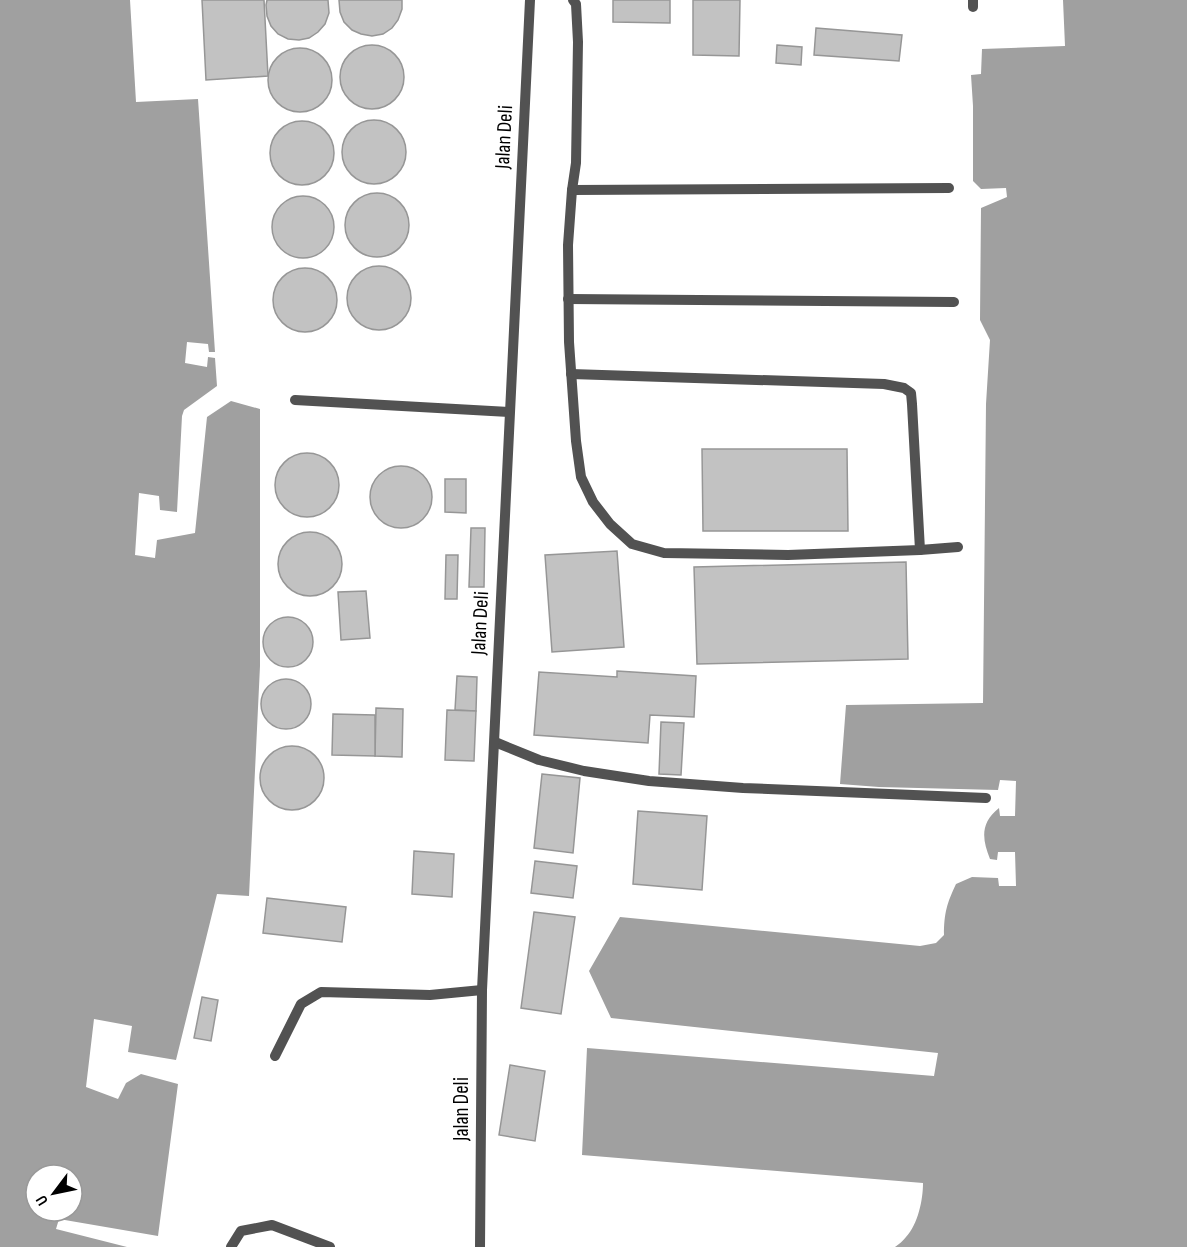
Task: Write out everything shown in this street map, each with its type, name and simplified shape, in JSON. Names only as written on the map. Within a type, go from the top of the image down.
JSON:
[{"type":"lane","name":"Jalan Deli","points":[[480,1247],[482,990],[530,0]]},
{"type":"lane","points":[[573,0],[576,4],[578,42],[576,163],[568,245],[569,342],[581,477],[593,502],[610,524],[632,544],[664,553],[788,555],[958,547]]},
{"type":"lane","points":[[572,190],[949,188]]},
{"type":"lane","points":[[568,299],[954,302]]},
{"type":"lane","points":[[571,374],[884,384],[904,388],[911,393],[920,550]]},
{"type":"lane","points":[[296,400],[509,412]]},
{"type":"lane","points":[[495,742],[539,760],[584,771],[650,781],[743,788],[986,798]]},
{"type":"lane","points":[[275,1056],[301,1004],[321,992],[430,995],[482,990]]},
{"type":"lane","points":[[231,1247],[241,1231],[272,1224],[330,1247]]},
{"type":"shaded area","points":[[0,0],[130,0],[136,102],[198,99],[215,352],[209,352],[208,344],[187,342],[185,363],[207,367],[208,357],[215,358],[217,386],[184,410],[182,416],[177,512],[160,510],[159,496],[139,493],[135,555],[155,558],[157,540],[195,533],[207,417],[231,401],[260,409],[260,666],[249,896],[217,894],[176,1060],[128,1052],[132,1026],[94,1019],[86,1087],[118,1099],[126,1083],[141,1074],[178,1084],[158,1236],[82,1223],[84,1163],[24,1163],[24,1223],[58,1223],[56,1229],[127,1247],[0,1247]]},
{"type":"shaded area","points":[[1063,0],[1187,0],[1187,1247],[895,1247],[910,1232],[917,1219],[923,1183],[582,1155],[587,1048],[934,1076],[938,1053],[611,1018],[589,971],[620,917],[920,946],[936,943],[944,935],[947,908],[956,884],[972,877],[998,878],[999,886],[1016,886],[1015,852],[998,852],[997,860],[990,859],[985,845],[984,832],[988,819],[999,808],[1000,816],[1015,816],[1016,781],[1000,780],[998,790],[840,784],[846,705],[983,703],[986,404],[990,340],[980,320],[981,208],[1007,197],[1006,188],[981,189],[973,181],[971,75],[981,74],[982,49],[1065,46]]},
{"type":"building","points":[[202,0],[264,0],[268,76],[206,80]]},
{"type":"building","points":[[267,0],[328,0],[329,13],[325,24],[309,38],[288,39],[278,34],[271,26],[267,16]]},
{"type":"building","points":[[339,0],[402,0],[402,9],[392,28],[383,34],[372,36],[352,30],[344,22]]},
{"type":"building","points":[[613,0],[670,0],[670,23],[613,22]]},
{"type":"building","points":[[693,0],[740,0],[739,56],[693,55]]},
{"type":"building","points":[[816,28],[902,35],[899,61],[814,55]]},
{"type":"building","points":[[372,45],[390,51],[398,59],[404,77],[398,95],[390,103],[372,109],[354,103],[346,95],[340,77],[346,59],[354,51]]},
{"type":"building","points":[[777,45],[802,47],[801,65],[776,63]]},
{"type":"building","points":[[300,48],[318,54],[326,62],[332,80],[326,98],[318,106],[300,112],[282,106],[274,98],[268,80],[274,62],[282,54]]},
{"type":"building","points":[[374,120],[392,126],[400,134],[406,152],[400,170],[392,178],[374,184],[356,178],[348,170],[342,152],[348,134],[356,126]]},
{"type":"building","points":[[302,121],[320,127],[328,135],[334,153],[328,171],[320,179],[302,185],[284,179],[276,171],[270,153],[276,135],[284,127]]},
{"type":"building","points":[[377,193],[395,199],[403,207],[409,225],[403,243],[395,251],[377,257],[359,251],[351,243],[345,225],[351,207],[359,199]]},
{"type":"building","points":[[297,196],[309,196],[325,205],[332,215],[334,227],[332,239],[325,249],[309,258],[297,258],[286,253],[277,244],[272,233],[272,221],[277,210],[286,201]]},
{"type":"building","points":[[379,266],[397,272],[405,280],[411,298],[405,316],[397,324],[379,330],[361,324],[353,316],[347,298],[353,280],[361,272]]},
{"type":"building","points":[[305,268],[323,274],[331,282],[337,300],[331,318],[323,326],[305,332],[287,326],[279,318],[273,300],[279,282],[287,274]]},
{"type":"building","points":[[702,449],[847,449],[848,531],[703,531]]},
{"type":"building","points":[[307,453],[325,459],[333,467],[339,485],[333,503],[325,511],[307,517],[289,511],[281,503],[275,485],[281,467],[289,459]]},
{"type":"building","points":[[395,466],[407,466],[423,475],[430,485],[432,497],[430,509],[423,519],[407,528],[395,528],[384,523],[375,514],[370,503],[370,491],[375,480],[384,471]]},
{"type":"building","points":[[445,479],[466,479],[466,513],[445,512]]},
{"type":"building","points":[[471,528],[485,528],[484,587],[469,587]]},
{"type":"building","points":[[310,532],[328,538],[336,546],[342,564],[336,582],[328,590],[310,596],[292,590],[284,582],[278,564],[284,546],[292,538]]},
{"type":"building","points":[[617,551],[624,647],[552,652],[545,555]]},
{"type":"building","points":[[446,555],[458,555],[457,599],[445,599]]},
{"type":"building","points":[[906,562],[908,659],[697,664],[694,567]]},
{"type":"building","points":[[366,591],[370,638],[341,640],[338,592]]},
{"type":"building","points":[[283,617],[293,617],[306,624],[313,637],[313,647],[306,660],[293,667],[283,667],[274,663],[267,656],[263,647],[263,637],[267,628],[274,621]]},
{"type":"building","points":[[617,671],[696,676],[694,717],[650,715],[648,743],[534,735],[539,672],[617,677]]},
{"type":"building","points":[[457,676],[477,677],[476,711],[455,710]]},
{"type":"building","points":[[281,679],[291,679],[304,686],[311,699],[311,709],[304,722],[291,729],[281,729],[272,725],[265,718],[261,709],[261,699],[265,690],[272,683]]},
{"type":"building","points":[[376,708],[403,709],[402,757],[375,756]]},
{"type":"building","points":[[447,710],[476,711],[474,761],[445,760]]},
{"type":"building","points":[[333,714],[375,715],[375,756],[332,755]]},
{"type":"building","points":[[661,722],[684,723],[681,775],[659,774]]},
{"type":"building","points":[[292,746],[310,752],[318,760],[324,778],[318,796],[310,804],[292,810],[274,804],[266,796],[260,778],[266,760],[274,752]]},
{"type":"building","points":[[542,774],[580,778],[573,853],[534,848]]},
{"type":"building","points":[[638,811],[707,816],[702,890],[633,884]]},
{"type":"building","points":[[414,851],[454,854],[452,897],[412,894]]},
{"type":"building","points":[[535,861],[577,866],[573,898],[531,893]]},
{"type":"building","points":[[267,898],[346,907],[342,942],[263,933]]},
{"type":"building","points":[[534,912],[575,917],[561,1014],[521,1008]]},
{"type":"building","points":[[202,997],[218,1000],[211,1041],[194,1038]]},
{"type":"building","points":[[510,1065],[545,1071],[535,1141],[499,1135]]}]
